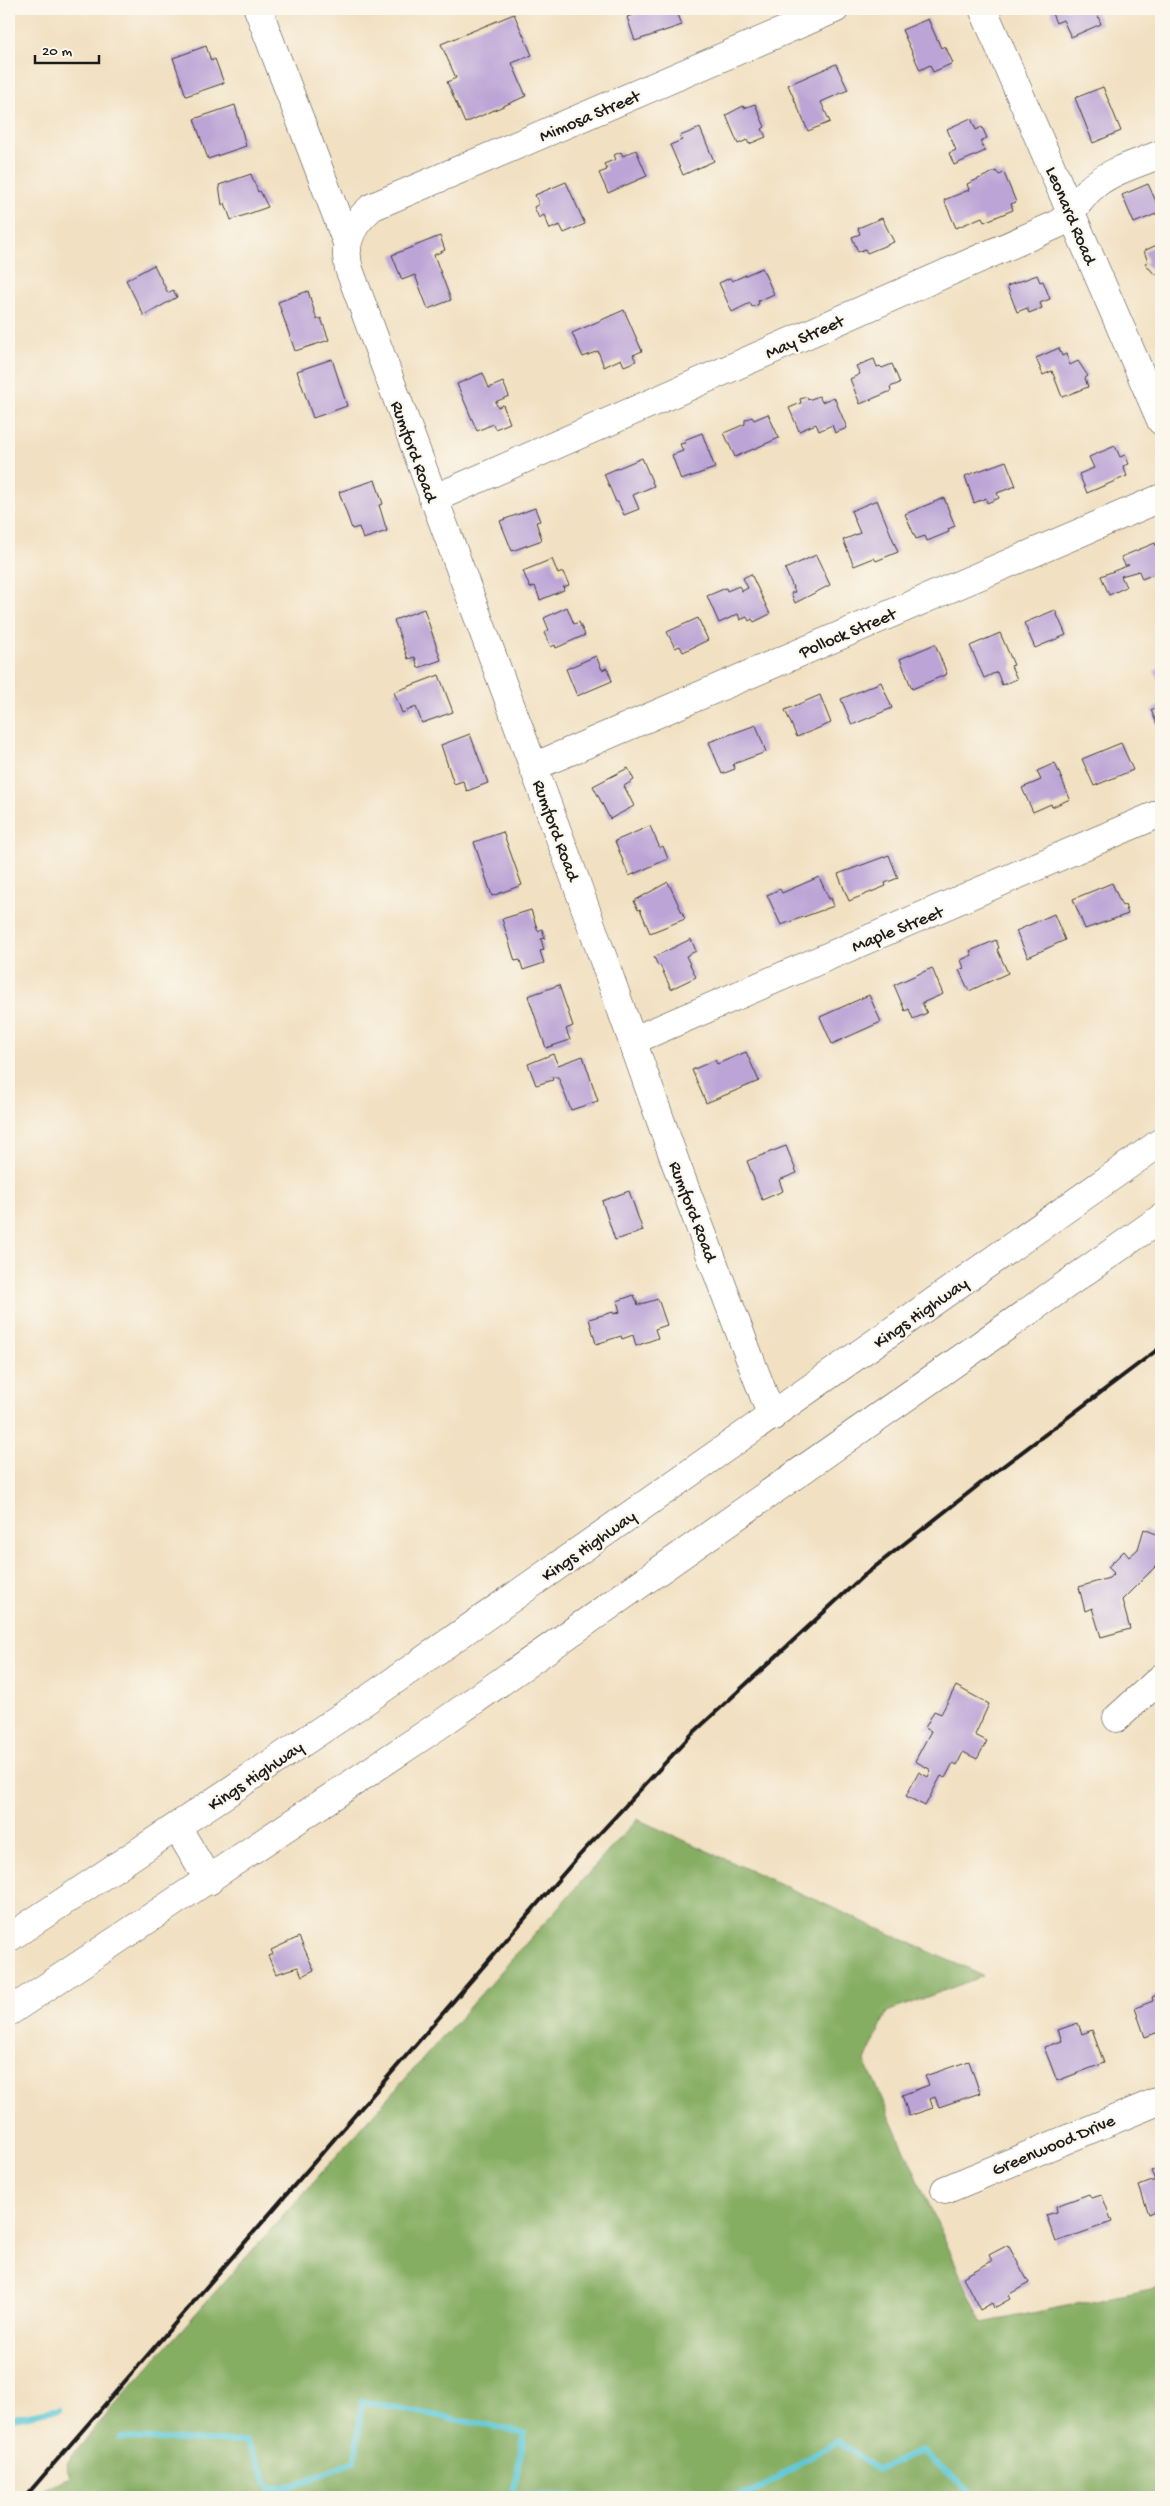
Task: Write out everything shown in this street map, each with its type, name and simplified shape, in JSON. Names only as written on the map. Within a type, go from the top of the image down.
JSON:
[{"type":"main road","name":"Rumford Road","points":[[258,9],[348,237],[349,269],[533,767],[676,1164],[772,1416]]},
{"type":"main road","name":"Mimosa Street","points":[[348,237],[359,217],[372,207],[835,9]]},
{"type":"main road","name":"Leonard Road","points":[[983,9],[1161,421]]},
{"type":"main road","name":"May Street","points":[[433,499],[1058,224],[1071,214],[1089,190],[1105,177],[1161,154]]},
{"type":"main road","name":"Pollock Street","points":[[533,767],[1161,498]]},
{"type":"main road","name":"Maple Street","points":[[632,1041],[1161,813]]},
{"type":"main road","name":"Kings Highway","points":[[9,1938],[368,1699],[1161,1142]]},
{"type":"main road","points":[[9,2012],[209,1881],[438,1726],[720,1530],[1161,1218]]},
{"type":"main road","points":[[1117,1718],[1161,1678]]},
{"type":"main road","points":[[177,1827],[209,1881]]},
{"type":"main road","name":"Greenwood Drive","points":[[945,2190],[1161,2100]]},
{"type":"green space","points":[[637,1819],[983,1976],[887,2012],[865,2061],[982,2323],[1161,2287],[1161,2497],[35,2497],[42,2489],[70,2477],[66,2464],[109,2411]]},
{"type":"building","points":[[638,9],[667,9],[668,11],[676,9],[682,25],[635,41],[627,17],[639,13]]},
{"type":"building","points":[[1050,9],[1095,9],[1101,24],[1071,37],[1063,20],[1056,23]]},
{"type":"building","points":[[514,14],[532,55],[512,63],[526,96],[465,123],[447,82],[456,78],[441,44]]},
{"type":"building","points":[[928,19],[941,48],[945,46],[953,63],[933,72],[930,65],[920,70],[902,30]]},
{"type":"building","points":[[206,46],[211,61],[215,59],[224,83],[186,96],[173,58]]},
{"type":"building","points":[[836,64],[848,90],[821,102],[830,122],[808,131],[788,85]]},
{"type":"building","points":[[1103,87],[1121,131],[1093,143],[1075,98]]},
{"type":"building","points":[[755,104],[765,127],[762,129],[766,137],[749,144],[747,140],[738,144],[726,115],[743,106],[744,108]]},
{"type":"building","points":[[235,105],[246,146],[208,159],[194,119]]},
{"type":"building","points":[[971,118],[976,130],[982,127],[987,138],[980,141],[985,151],[954,165],[949,153],[956,150],[947,129]]},
{"type":"building","points":[[700,128],[714,161],[683,175],[670,145],[682,140],[680,136]]},
{"type":"building","points":[[636,150],[647,176],[608,193],[599,173],[607,170],[604,164],[616,159],[614,155],[621,152],[623,156]]},
{"type":"building","points":[[996,171],[999,175],[1004,173],[1016,202],[1011,204],[1013,210],[984,222],[982,217],[956,228],[944,200],[969,190],[967,184]]},
{"type":"building","points":[[251,174],[258,192],[260,191],[268,207],[231,220],[225,203],[222,205],[219,185]]},
{"type":"building","points":[[566,182],[585,224],[564,233],[560,225],[550,229],[544,215],[539,218],[534,207],[539,204],[535,195]]},
{"type":"building","points":[[1148,184],[1161,212],[1134,223],[1122,195]]},
{"type":"building","points":[[882,218],[894,242],[867,253],[865,249],[858,252],[852,237],[860,234],[858,228]]},
{"type":"building","points":[[440,236],[445,250],[434,255],[451,300],[428,309],[415,275],[402,280],[392,255]]},
{"type":"building","points":[[1161,243],[1161,272],[1155,275],[1145,263],[1148,262],[1144,251]]},
{"type":"building","points":[[154,265],[168,293],[173,290],[177,297],[144,316],[126,280]]},
{"type":"building","points":[[762,268],[774,294],[758,301],[759,304],[752,307],[750,303],[732,312],[719,283],[730,278],[732,281]]},
{"type":"building","points":[[1037,275],[1040,282],[1043,281],[1050,299],[1040,303],[1042,308],[1029,313],[1027,308],[1017,312],[1007,286]]},
{"type":"building","points":[[308,291],[317,320],[321,318],[329,340],[295,351],[278,302]]},
{"type":"building","points":[[624,310],[642,351],[633,355],[636,361],[624,366],[621,359],[604,367],[598,351],[583,357],[572,333]]},
{"type":"building","points":[[1059,348],[1062,356],[1066,354],[1070,365],[1078,361],[1088,376],[1085,378],[1088,387],[1062,397],[1052,371],[1043,375],[1036,358]]},
{"type":"building","points":[[332,359],[347,406],[313,418],[297,371]]},
{"type":"building","points":[[874,359],[877,367],[880,366],[882,368],[892,364],[900,383],[890,387],[891,391],[860,404],[850,379],[860,374],[856,366]]},
{"type":"building","points":[[483,373],[489,388],[503,382],[509,396],[495,402],[498,407],[503,405],[510,423],[495,429],[493,424],[477,431],[457,384]]},
{"type":"building","points":[[819,396],[822,402],[834,397],[847,428],[835,433],[832,425],[819,431],[816,424],[799,431],[789,408],[801,403],[800,399],[807,397],[808,400]]},
{"type":"building","points":[[768,414],[779,438],[735,457],[724,433],[745,424],[745,420],[752,417],[754,420]]},
{"type":"building","points":[[702,433],[715,468],[681,480],[672,455],[683,451],[680,444],[685,443],[684,440]]},
{"type":"building","points":[[1115,446],[1120,457],[1125,455],[1129,464],[1123,466],[1127,476],[1087,493],[1079,474],[1094,468],[1089,457]]},
{"type":"building","points":[[642,458],[654,486],[633,495],[639,509],[624,515],[604,474]]},
{"type":"building","points":[[1006,461],[1016,486],[997,493],[999,498],[987,503],[986,498],[974,503],[965,476]]},
{"type":"building","points":[[375,480],[383,504],[379,505],[387,531],[363,539],[359,527],[352,529],[339,492]]},
{"type":"building","points":[[944,498],[955,526],[948,529],[949,532],[927,541],[925,536],[916,539],[905,514]]},
{"type":"building","points":[[877,500],[898,552],[876,561],[874,558],[854,566],[843,540],[860,533],[851,511]]},
{"type":"building","points":[[535,508],[540,521],[536,522],[542,540],[512,551],[500,521]]},
{"type":"building","points":[[1155,543],[1158,550],[1161,549],[1161,571],[1142,579],[1139,571],[1121,576],[1126,587],[1109,595],[1101,576],[1129,565],[1125,565],[1121,557]]},
{"type":"building","points":[[816,555],[830,585],[795,603],[791,593],[795,592],[785,569]]},
{"type":"building","points":[[552,559],[558,574],[563,572],[569,585],[563,587],[564,590],[540,600],[535,586],[530,588],[523,571]]},
{"type":"building","points":[[751,574],[770,614],[754,622],[752,619],[749,621],[747,617],[740,620],[738,614],[719,623],[707,596],[726,588],[727,591],[739,586],[742,591],[748,588],[743,578]]},
{"type":"building","points":[[567,607],[574,624],[579,622],[585,635],[556,648],[555,645],[551,647],[544,633],[549,630],[544,618]]},
{"type":"building","points":[[424,609],[441,660],[418,668],[415,657],[408,659],[394,620]]},
{"type":"building","points":[[1055,610],[1066,635],[1035,648],[1024,623]]},
{"type":"building","points":[[698,618],[708,640],[683,652],[680,646],[675,648],[667,632]]},
{"type":"building","points":[[1000,633],[1014,665],[1011,666],[1017,679],[1002,685],[997,672],[984,678],[970,646]]},
{"type":"building","points":[[935,644],[947,674],[912,689],[900,659]]},
{"type":"building","points":[[596,656],[602,670],[607,668],[612,681],[577,696],[566,669]]},
{"type":"building","points":[[1161,667],[1161,685],[1154,671]]},
{"type":"building","points":[[439,675],[453,712],[422,723],[416,707],[402,713],[394,692]]},
{"type":"building","points":[[881,682],[892,708],[852,725],[841,699]]},
{"type":"building","points":[[820,695],[831,723],[797,737],[785,710]]},
{"type":"building","points":[[1161,705],[1161,734],[1151,710]]},
{"type":"building","points":[[756,725],[766,752],[733,764],[735,769],[722,774],[709,742]]},
{"type":"building","points":[[470,734],[488,783],[467,791],[463,781],[454,784],[441,745]]},
{"type":"building","points":[[1121,743],[1133,770],[1094,786],[1082,759]]},
{"type":"building","points":[[1055,763],[1070,799],[1052,807],[1051,804],[1033,812],[1022,788],[1041,780],[1037,771]]},
{"type":"building","points":[[628,768],[634,780],[624,786],[634,806],[610,819],[593,786]]},
{"type":"building","points":[[650,826],[660,848],[663,846],[668,859],[629,876],[615,841]]},
{"type":"building","points":[[503,832],[522,885],[492,896],[474,842]]},
{"type":"building","points":[[889,855],[898,878],[885,883],[886,886],[849,901],[838,874]]},
{"type":"building","points":[[819,877],[834,906],[781,925],[767,895],[780,889],[782,893]]},
{"type":"building","points":[[668,882],[685,919],[650,933],[640,909],[638,910],[634,901]]},
{"type":"building","points":[[1112,883],[1122,906],[1125,905],[1128,914],[1085,929],[1073,899]]},
{"type":"building","points":[[531,910],[538,931],[542,929],[545,938],[541,939],[544,950],[540,951],[544,963],[523,970],[520,960],[515,961],[502,919]]},
{"type":"building","points":[[1054,914],[1065,940],[1028,957],[1016,931]]},
{"type":"building","points":[[691,939],[696,951],[686,956],[696,977],[671,989],[660,965],[658,966],[654,957]]},
{"type":"building","points":[[996,940],[999,948],[997,949],[1008,973],[969,991],[959,970],[964,968],[961,960],[972,955],[970,951]]},
{"type":"building","points":[[932,968],[943,994],[922,1003],[927,1013],[913,1019],[909,1009],[905,1011],[894,985]]},
{"type":"building","points":[[559,985],[573,1026],[566,1029],[570,1040],[546,1048],[528,996]]},
{"type":"building","points":[[869,995],[881,1022],[832,1044],[820,1017]]},
{"type":"building","points":[[746,1052],[759,1081],[706,1103],[692,1070],[715,1060],[717,1064]]},
{"type":"building","points":[[553,1054],[558,1065],[583,1056],[598,1101],[571,1110],[558,1077],[552,1077],[553,1080],[536,1085],[528,1064]]},
{"type":"building","points":[[786,1146],[797,1173],[779,1180],[783,1191],[762,1200],[747,1161]]},
{"type":"building","points":[[629,1191],[643,1231],[615,1240],[602,1201]]},
{"type":"building","points":[[634,1295],[638,1305],[658,1299],[667,1325],[655,1329],[658,1338],[636,1346],[633,1335],[622,1339],[621,1336],[596,1344],[589,1319],[613,1312],[614,1314],[620,1312],[617,1301]]},
{"type":"building","points":[[1144,1529],[1161,1536],[1161,1568],[1156,1566],[1122,1600],[1130,1629],[1101,1637],[1092,1608],[1085,1611],[1079,1587],[1109,1578],[1114,1573],[1108,1567],[1124,1551],[1129,1557],[1138,1549]]},
{"type":"building","points":[[956,1686],[989,1704],[975,1735],[987,1741],[977,1759],[963,1752],[957,1765],[953,1763],[945,1778],[941,1776],[925,1806],[906,1796],[919,1772],[928,1777],[931,1770],[915,1761],[931,1731],[925,1728],[934,1711],[941,1714]]},
{"type":"building","points":[[299,1937],[314,1970],[302,1976],[298,1967],[276,1974],[268,1956],[273,1954],[271,1950]]},
{"type":"building","points":[[1161,1993],[1161,2031],[1145,2037],[1135,2008],[1153,2001],[1152,1997]]},
{"type":"building","points":[[1078,2023],[1082,2034],[1092,2030],[1104,2063],[1057,2081],[1044,2047],[1062,2041],[1058,2030]]},
{"type":"building","points":[[969,2061],[980,2093],[939,2107],[935,2097],[930,2099],[933,2108],[909,2116],[902,2095],[929,2085],[925,2076]]},
{"type":"building","points":[[1161,2167],[1161,2209],[1149,2214],[1139,2186],[1155,2180],[1151,2171]]},
{"type":"building","points":[[1089,2194],[1091,2198],[1102,2195],[1112,2222],[1056,2242],[1046,2215],[1057,2212],[1056,2206]]},
{"type":"building","points":[[1008,2245],[1029,2283],[1008,2295],[1010,2299],[994,2308],[992,2303],[980,2310],[963,2277],[992,2261],[989,2255]]},
{"type":"waterway","points":[[120,2438],[246,2442],[270,2488],[294,2486],[355,2461],[362,2401],[525,2433],[513,2494],[592,2497]]},
{"type":"waterway","points":[[9,2419],[59,2409]]},
{"type":"waterway","points":[[725,2497],[751,2494],[837,2441],[877,2470],[921,2451],[976,2497]]},
{"type":"railway","points":[[25,2497],[577,1858],[691,1735],[862,1577],[990,1476],[1161,1347]]}]
